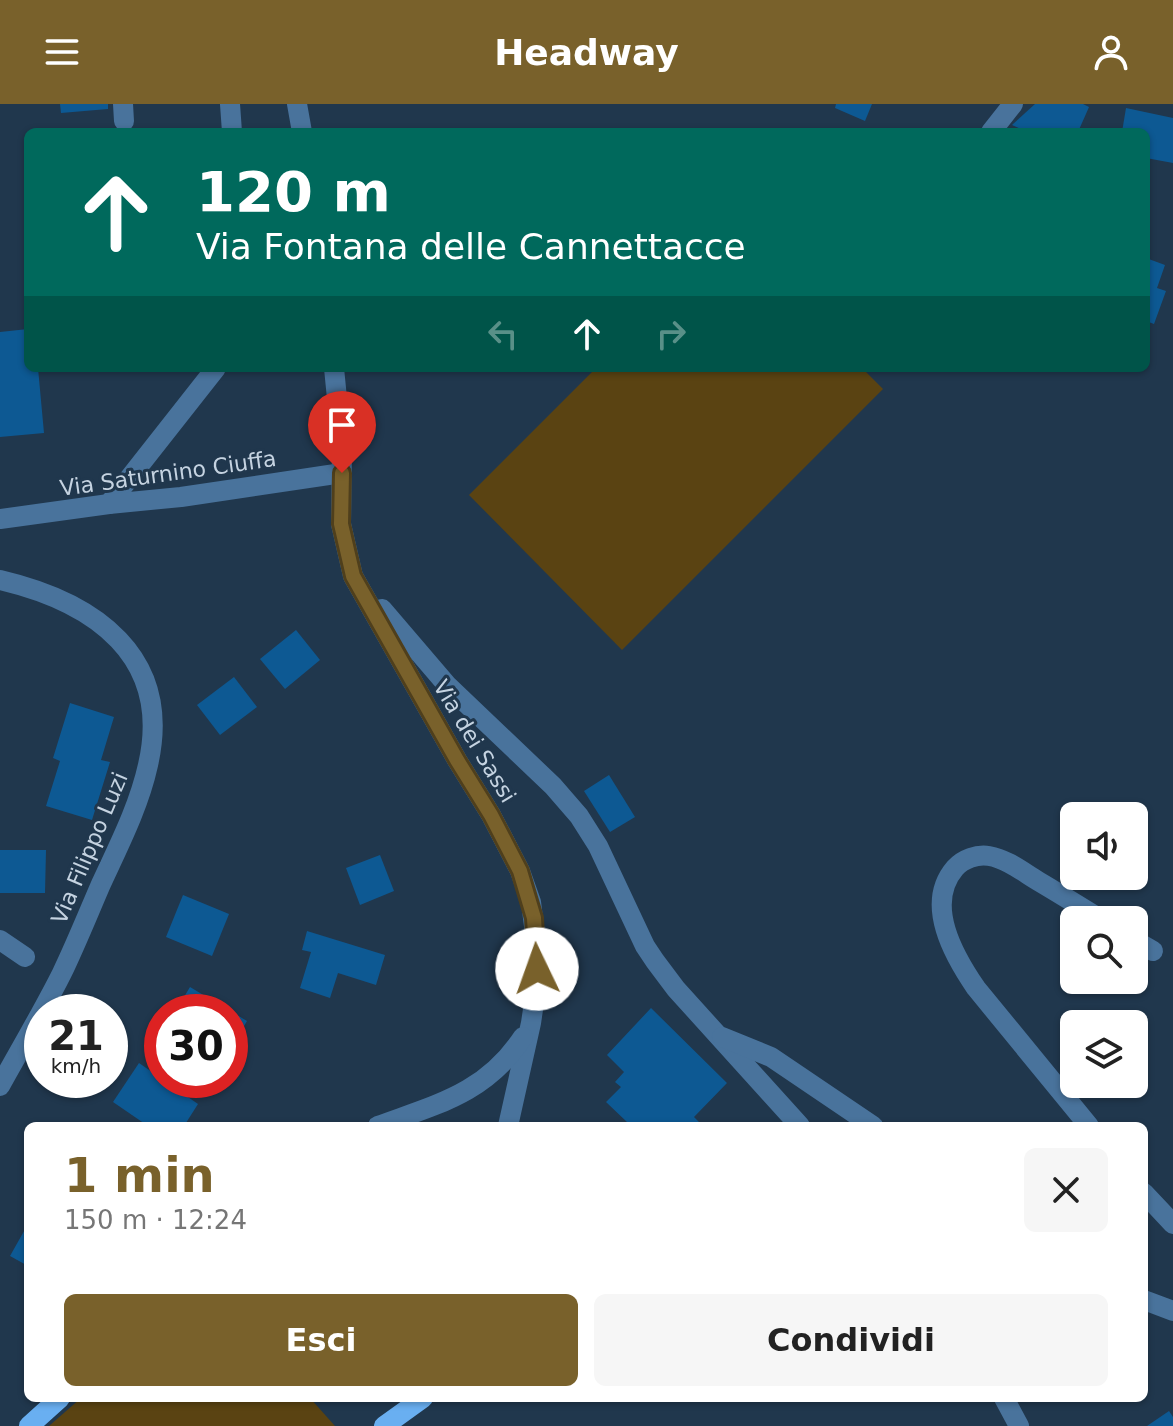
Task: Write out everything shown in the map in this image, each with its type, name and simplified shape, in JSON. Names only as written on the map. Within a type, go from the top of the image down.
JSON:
[{"type":"main road","points":[[29,1426],[55,1402]]},
{"type":"main road","points":[[384,1426],[417,1402]]},
{"type":"street","points":[[230,104],[232,128]]},
{"type":"street","points":[[297,104],[301,128]]},
{"type":"street","points":[[994,128],[1013,104]]},
{"type":"street","points":[[109,504],[213,372]]},
{"type":"street","points":[[334,372],[342,449],[341,524],[353,576],[447,685],[553,786],[579,816],[598,846],[645,946],[676,989],[796,1122]]},
{"type":"street","name":"Via Saturnino Ciuffa","points":[[5,520],[342,473]]},
{"type":"street","name":"Via Filippo Luzi","points":[[0,571],[9,582],[70,604],[91,616],[129,653],[148,689],[152,745],[131,817],[68,959],[0,1086]]},
{"type":"street","name":"Via dei Sassi","points":[[353,576],[491,815],[520,871],[534,918],[536,989],[509,1122]]},
{"type":"street","points":[[1079,906],[1010,863],[992,856],[974,857],[958,865],[948,879],[943,901],[944,924],[963,969],[1086,1122]]},
{"type":"street","points":[[0,940],[25,957]]},
{"type":"street","points":[[1148,948],[1153,951]]},
{"type":"street","points":[[388,1122],[454,1097],[484,1080],[510,1056],[531,1023]]},
{"type":"street","points":[[718,1035],[771,1057],[867,1122]]},
{"type":"street","points":[[1148,1197],[1173,1224]]},
{"type":"street","points":[[1148,1302],[1173,1311]]},
{"type":"street","points":[[1006,1402],[1019,1426]]},
{"type":"shaded area","points":[[592,372],[866,372],[883,389],[622,650],[469,495]]},
{"type":"shaded area","points":[[76,1402],[314,1402],[335,1426],[49,1426]]},
{"type":"building","points":[[60,104],[108,104],[108,109],[61,113]]},
{"type":"building","points":[[836,104],[872,104],[865,121],[835,108]]},
{"type":"building","points":[[1035,104],[1083,104],[1089,107],[1080,128],[1018,128],[1012,125]]},
{"type":"building","points":[[1126,108],[1173,118],[1173,163],[1150,159],[1150,128],[1123,128]]},
{"type":"building","points":[[1150,259],[1165,265],[1157,288],[1166,291],[1154,324],[1150,322]]},
{"type":"building","points":[[24,329],[24,372],[38,372],[44,433],[0,437],[0,332]]},
{"type":"building","points":[[296,630],[320,660],[285,689],[260,659]]},
{"type":"building","points":[[234,677],[257,707],[220,735],[197,705]]},
{"type":"building","points":[[70,703],[114,717],[101,760],[110,762],[92,820],[46,806],[60,761],[53,758]]},
{"type":"building","points":[[609,775],[635,817],[610,832],[584,791]]},
{"type":"building","points":[[0,850],[46,850],[45,893],[0,893]]},
{"type":"building","points":[[380,855],[394,891],[360,905],[346,868]]},
{"type":"building","points":[[183,895],[229,914],[212,956],[166,937]]},
{"type":"building","points":[[307,931],[385,955],[376,985],[338,973],[330,998],[300,988],[311,952],[302,950]]},
{"type":"building","points":[[190,987],[202,994],[186,994]]},
{"type":"building","points":[[651,1008],[727,1083],[694,1117],[699,1122],[627,1122],[606,1102],[621,1087],[615,1082],[624,1072],[607,1055]]},
{"type":"building","points":[[139,1063],[144,1066],[144,1098],[189,1098],[198,1104],[187,1122],[142,1122],[113,1102],[116,1098],[128,1098],[128,1080]]},
{"type":"building","points":[[24,1231],[24,1264],[10,1256]]},
{"type":"building","points":[[1169,1411],[1173,1426],[1147,1426]]},
{"type":"route","points":[[342,473],[341,524],[353,576],[520,871],[534,918],[537,969]]}]
